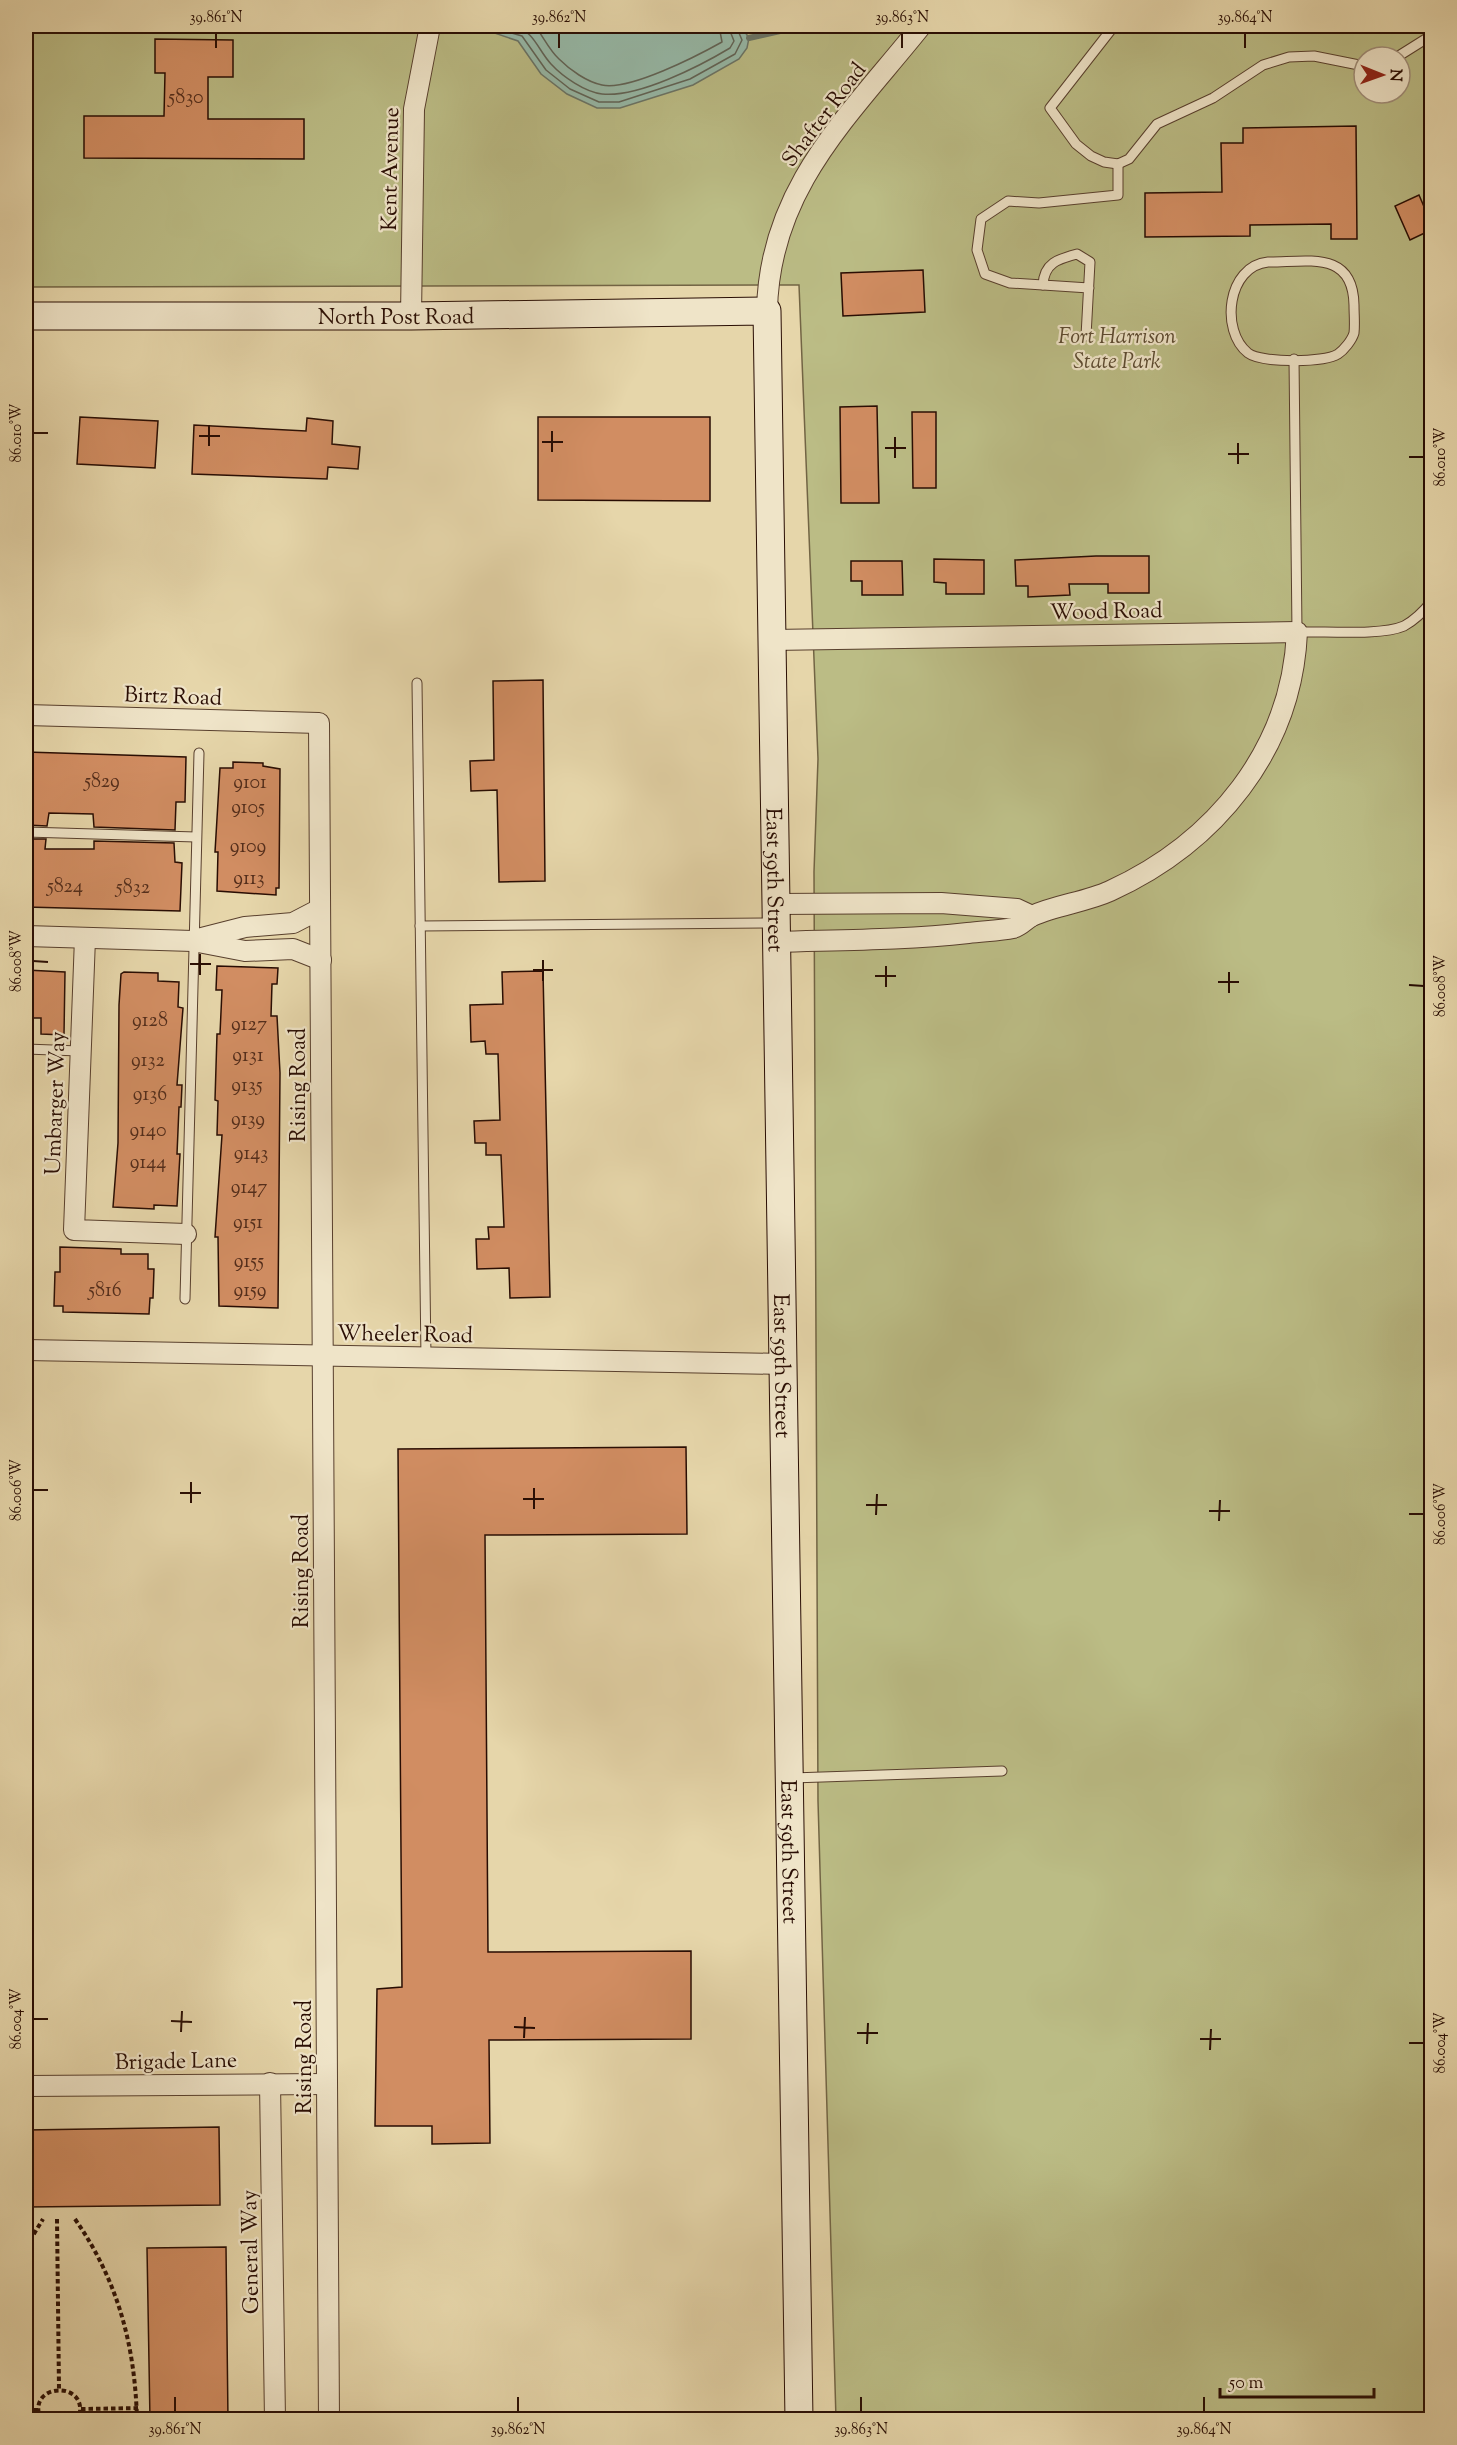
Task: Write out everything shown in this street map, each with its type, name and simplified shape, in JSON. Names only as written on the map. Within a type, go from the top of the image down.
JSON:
[{"type":"street","name":"Kent Avenue","points":[[411,316],[414,109],[430,26]]},
{"type":"street","name":"Shafter Road","points":[[767,311],[768,287],[777,240],[794,195],[824,147],[921,26]]},
{"type":"street","name":"North Post Road","points":[[26,316],[411,316],[767,311]]},
{"type":"street","name":"East 59th Street","points":[[767,311],[799,2420]]},
{"type":"street","name":"Wood Road","points":[[772,640],[1297,632]]},
{"type":"street","points":[[776,923],[938,936],[1016,928],[1032,916],[1073,905],[1135,879],[1185,848],[1219,817],[1253,773],[1268,743],[1290,682],[1297,632]]},
{"type":"street","name":"Birtz Road","points":[[26,715],[319,723]]},
{"type":"street","name":"Rising Road","points":[[319,723],[329,2420]]},
{"type":"street","points":[[776,923],[941,903],[1017,909],[1032,916]]},
{"type":"street","points":[[193,941],[245,927],[293,923],[320,909]]},
{"type":"street","points":[[26,936],[193,941],[245,951],[293,949],[321,960]]},
{"type":"street","name":"Umbarger Way","points":[[85,938],[74,1230],[186,1234]]},
{"type":"street","name":"Wheeler Road","points":[[26,1350],[783,1364]]},
{"type":"street","name":"General Way","points":[[270,2083],[275,2420]]},
{"type":"street","name":"Brigade Lane","points":[[26,2086],[327,2084]]},
{"type":"lane","points":[[1114,26],[1050,108],[1076,144],[1091,156],[1104,162],[1118,164],[1129,159],[1157,124],[1213,98],[1263,65],[1289,57],[1314,56],[1352,64]]},
{"type":"lane","points":[[1412,47],[1431,35]]},
{"type":"lane","points":[[1089,288],[1010,283],[985,274],[977,250],[981,219],[1008,201],[1039,203],[1118,195],[1118,164]]},
{"type":"lane","points":[[1043,285],[1044,273],[1055,259],[1077,254],[1090,262],[1086,336]]},
{"type":"lane","points":[[1326,262],[1346,273],[1352,284],[1354,333],[1338,354],[1327,358],[1294,359],[1263,359],[1244,349],[1238,342],[1233,326],[1233,293],[1241,276],[1251,267],[1261,263],[1326,262]]},
{"type":"lane","points":[[1294,359],[1297,632]]},
{"type":"lane","name":"Wood Road","points":[[1297,632],[1389,630],[1404,625],[1422,614],[1431,601]]},
{"type":"lane","points":[[417,683],[426,1358]]},
{"type":"lane","points":[[185,1299],[199,753]]},
{"type":"lane","points":[[26,831],[196,837]]},
{"type":"lane","points":[[420,926],[776,923]]},
{"type":"lane","points":[[26,1049],[79,1051]]},
{"type":"lane","points":[[790,1778],[1002,1771]]},
{"type":"path","points":[[26,2247],[43,2219]]},
{"type":"path","points":[[57,2219],[59,2389]]},
{"type":"path","points":[[75,2219],[104,2265],[121,2309],[133,2361],[139,2408],[137,2420]]},
{"type":"path","points":[[40,2420],[38,2410],[41,2399],[48,2392],[59,2389],[74,2395],[81,2409],[78,2420]]},
{"type":"path","points":[[81,2409],[139,2408]]},
{"type":"path","points":[[26,2410],[38,2410]]},
{"type":"green space","name":"Fort Harrison State Park","points":[[26,26],[1431,26],[1431,2419],[836,2419],[818,1801],[814,872],[818,759],[799,285],[26,287]]},
{"type":"water","points":[[474,26],[741,26],[749,38],[747,48],[739,59],[693,85],[620,108],[597,108],[567,94],[541,74],[518,41]]},
{"type":"building","points":[[155,39],[233,40],[233,77],[208,77],[208,119],[304,119],[304,159],[84,158],[84,116],[164,116],[165,73],[155,73]]},
{"type":"building","points":[[1356,126],[1357,239],[1331,239],[1331,224],[1250,225],[1250,236],[1145,237],[1145,193],[1222,192],[1221,143],[1243,143],[1243,128]]},
{"type":"building","points":[[1419,195],[1431,223],[1431,230],[1410,240],[1395,206]]},
{"type":"building","points":[[923,270],[925,312],[843,316],[841,273]]},
{"type":"building","points":[[877,406],[879,503],[841,503],[840,407]]},
{"type":"building","points":[[912,412],[936,412],[936,488],[913,488]]},
{"type":"building","points":[[80,417],[158,421],[155,468],[77,464]]},
{"type":"building","points":[[538,417],[710,417],[710,501],[538,500]]},
{"type":"building","points":[[307,418],[333,421],[332,444],[360,447],[358,469],[328,467],[327,479],[192,474],[194,425],[306,431]]},
{"type":"building","points":[[1149,556],[1149,593],[1108,593],[1108,584],[1069,584],[1070,595],[1028,597],[1028,586],[1016,586],[1015,560]]},
{"type":"building","points":[[934,559],[984,560],[984,594],[946,594],[946,583],[934,582]]},
{"type":"building","points":[[851,561],[902,561],[903,595],[862,595],[862,581],[851,581]]},
{"type":"building","points":[[543,680],[545,881],[499,882],[497,790],[471,791],[470,761],[494,760],[493,681]]},
{"type":"building","points":[[26,752],[186,757],[185,802],[176,802],[175,830],[94,827],[93,814],[49,813],[47,826],[26,825]]},
{"type":"building","points":[[233,762],[263,763],[263,766],[280,769],[279,888],[276,888],[276,895],[217,891],[218,852],[215,852],[220,768],[233,768]]},
{"type":"building","points":[[26,839],[46,839],[45,849],[94,849],[94,841],[174,843],[175,862],[182,863],[180,911],[26,907]]},
{"type":"building","points":[[217,966],[278,968],[277,984],[272,984],[271,1016],[277,1016],[280,1073],[278,1308],[219,1306],[218,1237],[215,1237],[222,1135],[217,1135],[218,1101],[215,1100],[217,1034],[220,1034],[222,990],[216,990]]},
{"type":"building","points":[[26,970],[65,972],[64,1035],[41,1034],[41,1018],[26,1018]]},
{"type":"building","points":[[543,971],[550,1297],[510,1298],[509,1268],[477,1269],[476,1239],[489,1239],[488,1227],[504,1227],[501,1155],[486,1155],[486,1143],[475,1143],[474,1121],[500,1120],[498,1054],[486,1054],[485,1041],[471,1042],[470,1005],[503,1004],[502,972]]},
{"type":"building","points":[[124,972],[158,973],[158,981],[179,982],[178,1007],[183,1008],[177,1085],[182,1085],[177,1154],[180,1154],[177,1206],[154,1205],[154,1209],[113,1207],[118,1143],[119,1005],[121,974]]},
{"type":"building","points":[[60,1247],[121,1249],[121,1254],[148,1254],[148,1269],[154,1269],[153,1298],[150,1298],[149,1314],[63,1312],[63,1306],[54,1306],[55,1272],[60,1272]]},
{"type":"building","points":[[686,1447],[687,1534],[485,1535],[488,1952],[691,1951],[691,2039],[489,2040],[490,2143],[432,2144],[432,2126],[375,2126],[377,1989],[402,1987],[398,1449]]},
{"type":"building","points":[[219,2127],[220,2205],[26,2207],[26,2130]]},
{"type":"building","points":[[226,2247],[228,2420],[150,2420],[147,2248]]},
{"type":"waterway","points":[[749,38],[802,26]]}]
